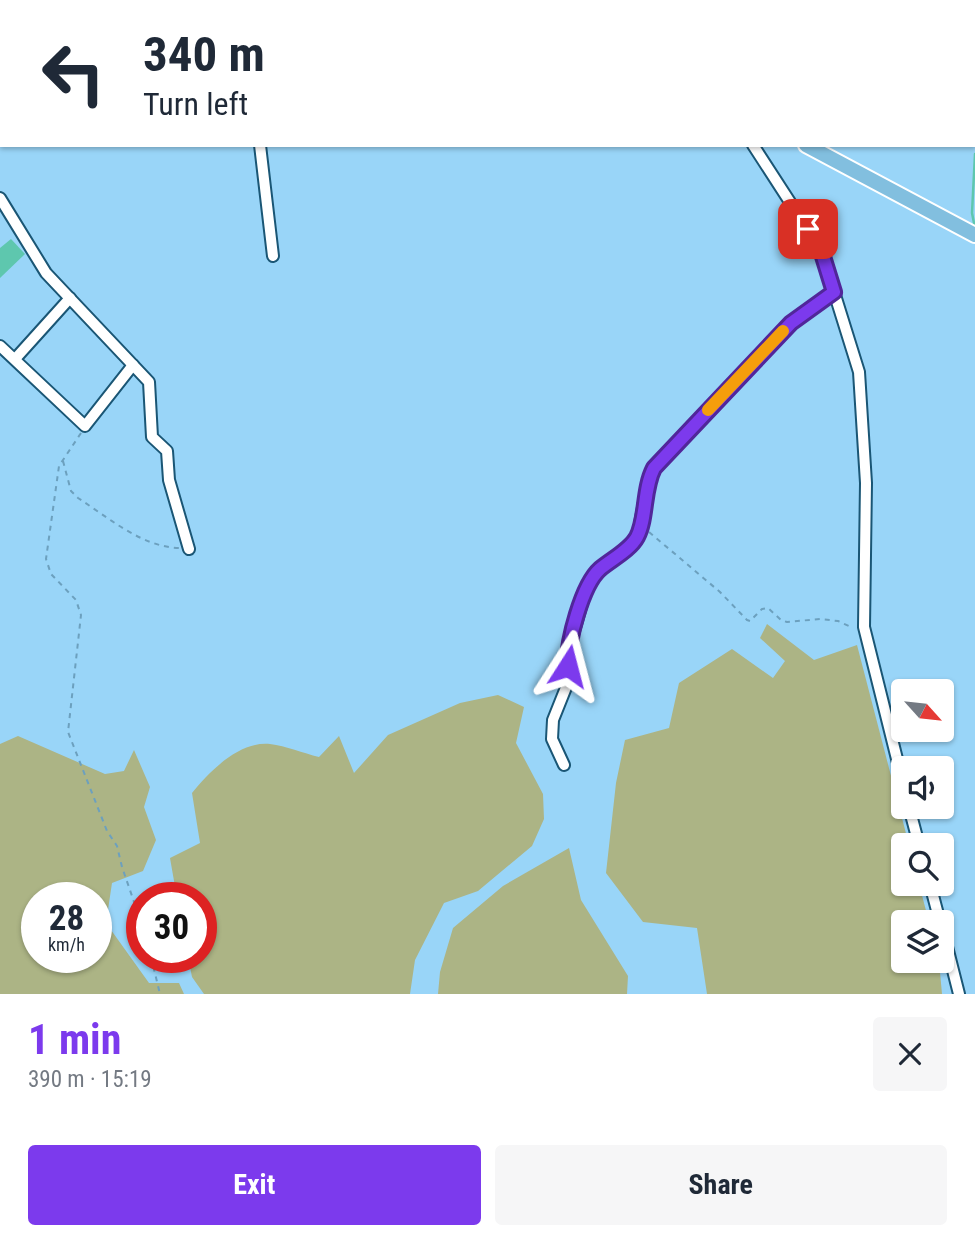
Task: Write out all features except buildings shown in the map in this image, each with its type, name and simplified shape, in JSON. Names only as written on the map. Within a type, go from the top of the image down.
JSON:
[{"type":"main road","points":[[810,147],[974,234]]},
{"type":"street","points":[[260,147],[273,256]]},
{"type":"street","points":[[754,147],[821,250],[859,372],[866,484],[864,627],[896,756]]},
{"type":"street","points":[[0,198],[46,273],[149,382],[152,437],[167,451],[169,480],[189,548]]},
{"type":"street","points":[[564,765],[552,739],[553,720],[569,680],[568,652],[587,586],[598,571],[638,535],[648,480],[654,468],[791,323],[834,292]]},
{"type":"street","points":[[15,359],[70,298]]},
{"type":"street","points":[[0,346],[85,426],[133,365]]},
{"type":"street","points":[[954,973],[959,994]]},
{"type":"path","points":[[85,426],[59,466],[46,559],[51,574],[76,600],[81,615],[68,732],[107,831],[117,846],[127,882]]},
{"type":"path","points":[[63,460],[71,491],[78,498],[135,535],[166,548],[189,548]]},
{"type":"path","points":[[640,525],[720,592],[747,620],[750,621],[762,609],[768,608],[787,622],[820,619],[838,621],[851,628],[864,627]]},
{"type":"path","points":[[155,973],[160,994]]},
{"type":"shaded area","points":[[11,239],[25,254],[0,278],[0,248]]},
{"type":"shaded area","points":[[767,624],[814,660],[857,645],[891,776],[891,819],[902,819],[906,833],[891,833],[891,896],[922,896],[926,910],[891,910],[891,973],[940,973],[942,994],[707,994],[697,928],[643,922],[606,873],[616,783],[625,740],[669,728],[679,683],[732,649],[773,678],[785,661],[760,638]]},
{"type":"shaded area","points":[[498,695],[524,707],[516,743],[543,794],[544,819],[532,846],[478,891],[444,903],[415,960],[410,994],[204,994],[191,973],[217,973],[217,882],[174,882],[170,858],[200,843],[192,793],[226,759],[258,744],[270,744],[319,757],[339,736],[354,773],[388,735],[460,703]]},
{"type":"shaded area","points":[[18,736],[105,774],[124,771],[134,750],[150,787],[144,807],[156,840],[143,871],[112,883],[21,882],[21,973],[112,973],[112,931],[126,951],[126,973],[142,973],[149,983],[179,983],[184,994],[0,994],[0,744]]},
{"type":"shaded area","points":[[569,848],[581,900],[628,976],[627,994],[438,994],[440,972],[453,928],[503,886]]},
{"type":"waterway","points":[[975,154],[972,213],[975,228]]},
{"type":"slow traffic","points":[[708,410],[783,331]]},
{"type":"route","points":[[568,666],[568,652],[587,586],[598,571],[638,535],[648,480],[654,468],[791,323],[834,292],[821,250],[808,229]]}]
